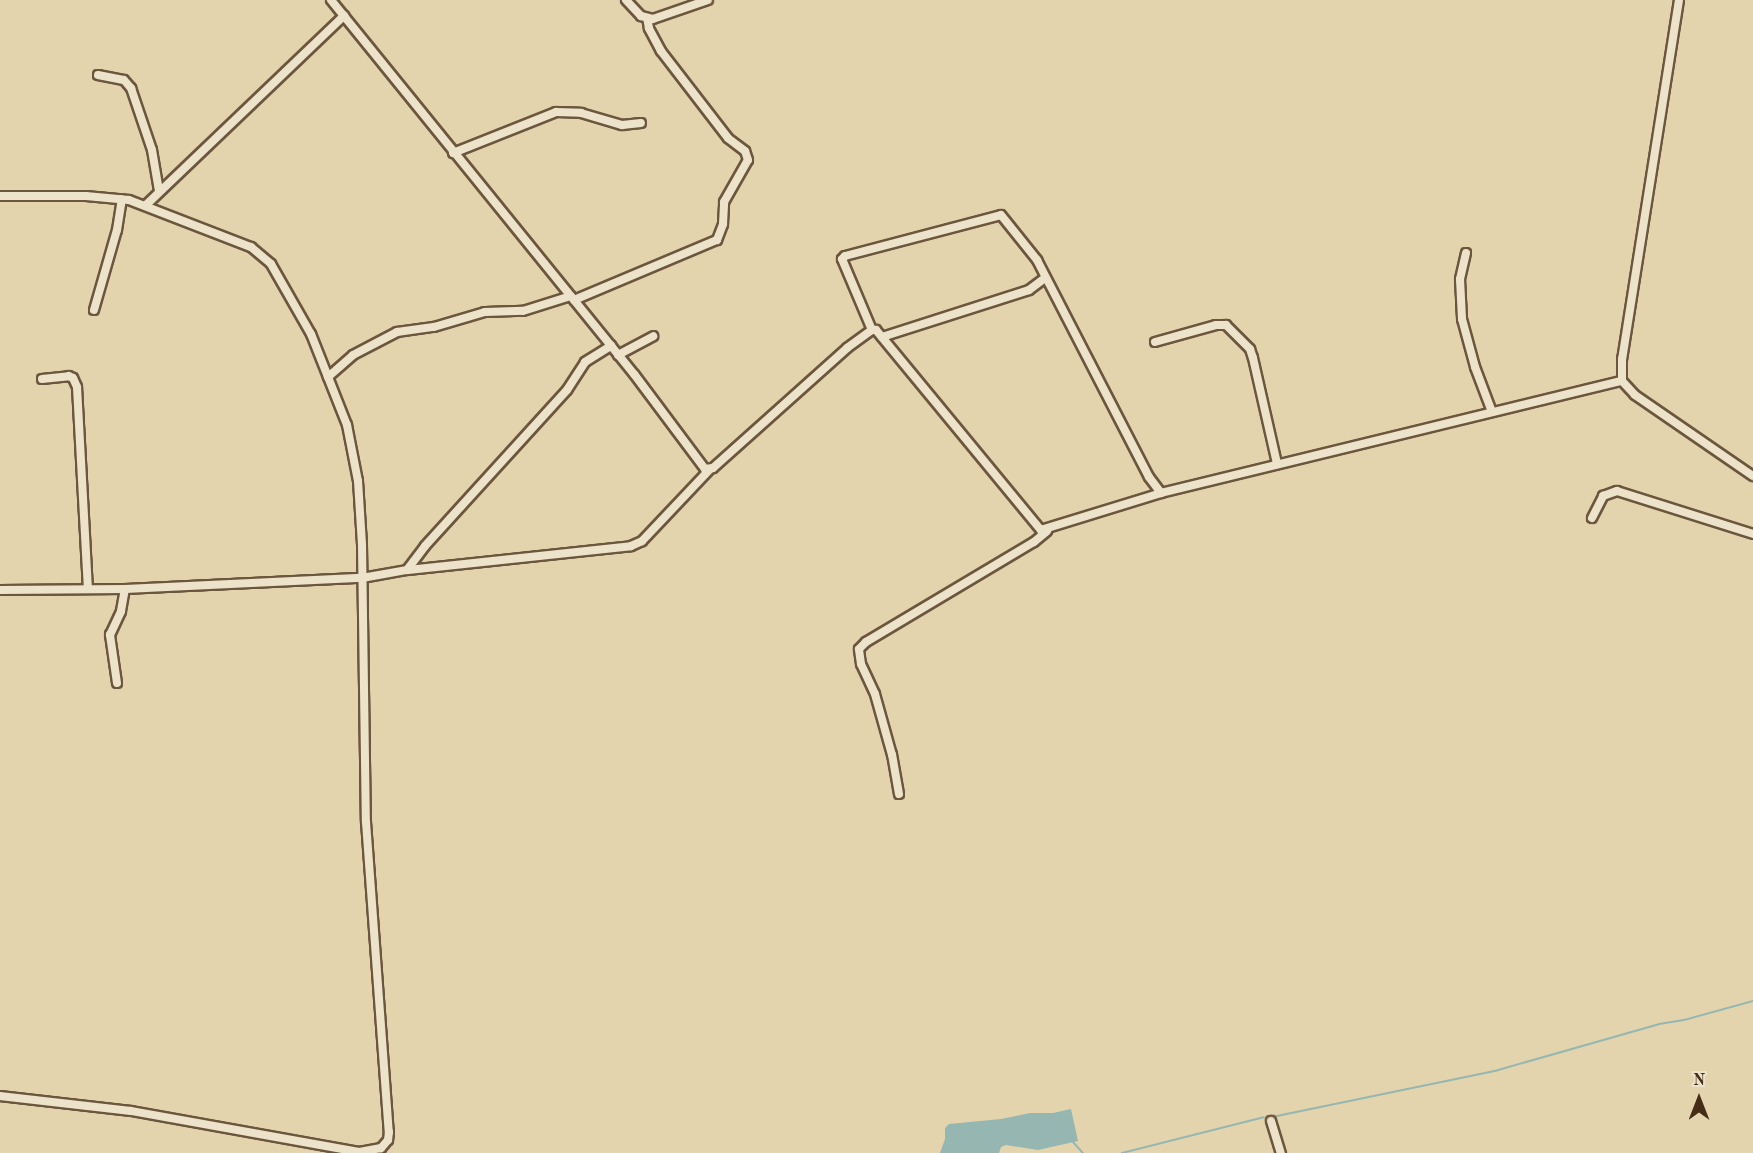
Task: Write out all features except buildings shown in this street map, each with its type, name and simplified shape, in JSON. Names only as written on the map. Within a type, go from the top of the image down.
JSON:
[{"type":"street","points":[[331,0],[611,346],[705,469],[710,469]]},
{"type":"street","points":[[626,0],[641,16],[647,18],[708,0]]},
{"type":"street","points":[[1679,0],[1622,359],[1622,381],[1635,395],[1658,412],[1753,476]]},
{"type":"street","points":[[146,205],[344,16]]},
{"type":"street","points":[[328,377],[353,355],[397,332],[434,327],[485,312],[523,311],[572,298],[717,240],[723,224],[724,202],[748,160],[745,151],[728,138],[661,51],[649,28],[647,18]]},
{"type":"street","points":[[98,75],[124,80],[131,88],[152,150],[159,191]]},
{"type":"street","points":[[453,153],[555,112],[581,113],[621,125],[641,123]]},
{"type":"street","points":[[0,196],[86,196],[122,199],[146,205],[245,244],[261,253],[271,264],[292,300],[328,377],[346,424],[357,470],[362,578],[366,822],[389,1132],[385,1145],[375,1151],[359,1152],[131,1111],[0,1096]]},
{"type":"street","points":[[94,310],[117,230],[122,199]]},
{"type":"street","points":[[872,330],[842,259],[857,251],[1001,215],[1037,260],[1149,477],[1161,493]]},
{"type":"street","points":[[1466,254],[1460,279],[1462,319],[1475,367],[1492,412]]},
{"type":"street","points":[[882,337],[1029,291],[1045,278]]},
{"type":"street","points":[[1155,342],[1222,324],[1245,344],[1253,358],[1262,389],[1277,464]]},
{"type":"street","points":[[872,330],[876,330],[882,337],[1037,529],[1047,531]]},
{"type":"street","points":[[0,590],[124,589],[362,578],[406,570],[631,546],[642,541],[710,469],[847,348],[872,330]]},
{"type":"street","points":[[618,355],[653,336]]},
{"type":"street","points":[[406,570],[425,546],[567,390],[585,362],[611,346]]},
{"type":"street","points":[[42,379],[69,376],[73,378],[77,387],[88,589]]},
{"type":"street","points":[[899,794],[892,755],[874,694],[861,664],[859,649],[866,642],[1034,542],[1047,531],[1161,493],[1622,381]]},
{"type":"street","points":[[1593,518],[1603,496],[1617,491],[1753,534]]},
{"type":"street","points":[[117,683],[110,635],[123,605],[124,589]]},
{"type":"street","points":[[1271,1121],[1281,1153]]},
{"type":"water","points":[[1071,1109],[1078,1141],[1038,1150],[1006,1145],[1001,1147],[999,1153],[940,1153],[945,1139],[945,1128],[949,1124]]},
{"type":"waterway","points":[[1272,1117],[1498,1070],[1659,1024],[1684,1020],[1753,1001]]},
{"type":"waterway","points":[[1122,1153],[1264,1117]]},
{"type":"waterway","points":[[1073,1142],[1083,1153]]}]
